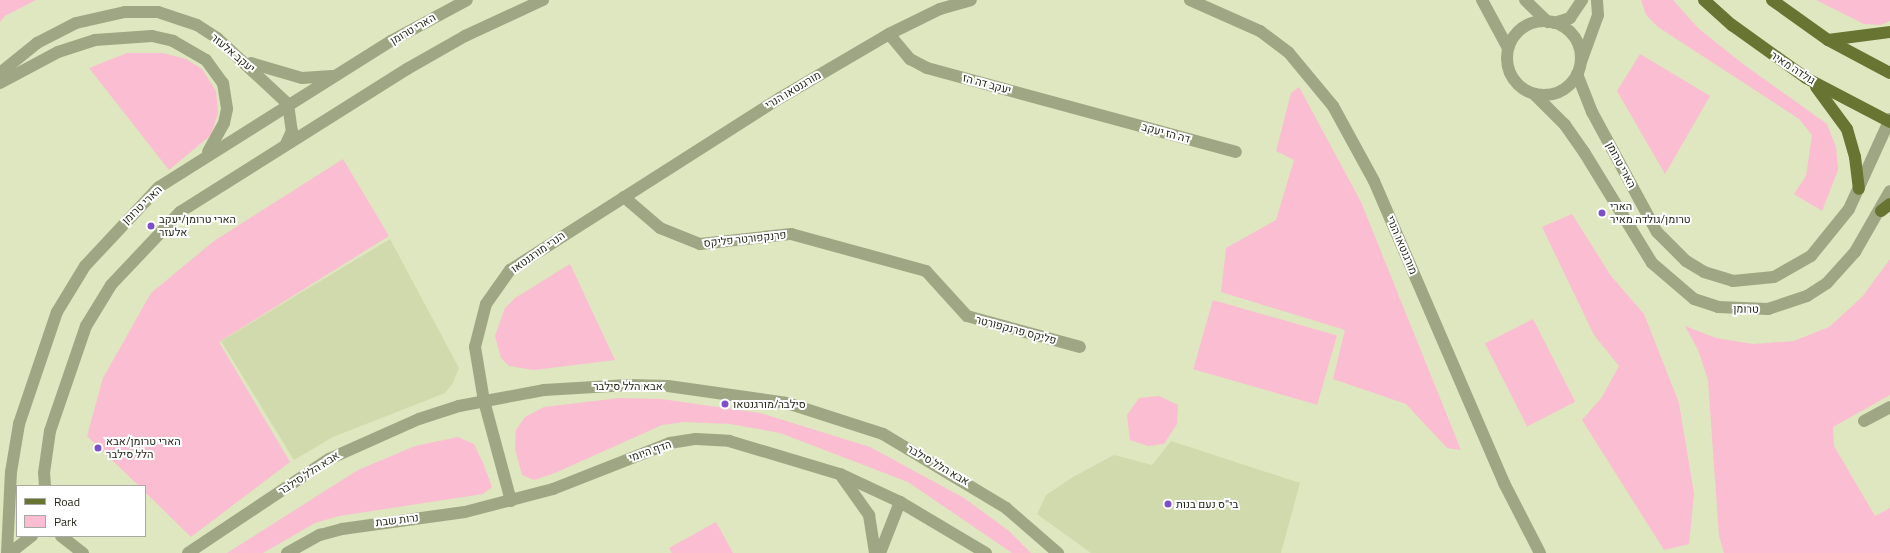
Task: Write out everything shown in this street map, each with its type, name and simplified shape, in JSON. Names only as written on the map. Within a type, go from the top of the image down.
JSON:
[{"type":"main road","name":"גולדה מאיר","points":[[1704,0],[1732,25],[1806,78],[1890,121]]},
{"type":"main road","points":[[1772,0],[1828,40],[1890,73]]},
{"type":"main road","points":[[1828,40],[1890,32]]},
{"type":"main road","points":[[1806,78],[1847,129],[1856,157],[1859,189]]},
{"type":"street","name":"הארי טרומן","points":[[9,553],[11,472],[19,424],[57,312],[85,266],[116,230],[159,187],[288,104],[467,0]]},
{"type":"street","points":[[45,485],[44,473],[50,431],[65,379],[86,326],[111,285],[180,212],[286,144],[465,36],[543,0]]},
{"type":"street","name":"מורגנטאו הנרי","points":[[624,197],[889,34],[940,9],[971,0]]},
{"type":"street","name":"מורגנטאו הנרי","points":[[1190,0],[1260,32],[1289,53],[1315,81],[1336,113],[1374,181],[1504,483],[1540,553]]},
{"type":"street","points":[[1482,0],[1508,48],[1511,76],[1523,89],[1534,94],[1557,93],[1579,69],[1598,15],[1597,0]]},
{"type":"street","points":[[1525,0],[1551,22],[1576,40],[1579,69]]},
{"type":"street","points":[[1508,48],[1521,29],[1570,18],[1582,0]]},
{"type":"street","name":"יעקב אלעזר","points":[[0,73],[57,32],[94,18],[125,12],[158,12],[176,17],[217,38],[238,54],[288,104]]},
{"type":"street","name":"יעקב דה הז","points":[[889,34],[910,59],[927,68],[1097,114]]},
{"type":"street","name":"יעקב אלעזר","points":[[0,83],[58,52],[95,40],[152,36],[173,41],[206,60],[223,83],[227,109],[224,123],[204,157]]},
{"type":"street","points":[[238,54],[260,68],[281,74],[302,78],[335,76]]},
{"type":"street","name":"הארי טרומן","points":[[1579,69],[1592,112],[1657,232],[1682,257],[1704,272],[1733,281],[1752,281],[1793,269],[1811,256],[1838,226],[1859,189],[1890,121]]},
{"type":"street","name":"טרומן","points":[[1534,94],[1565,125],[1652,263],[1671,282],[1694,299],[1718,307],[1745,310],[1789,304],[1827,283],[1855,252],[1885,208]]},
{"type":"street","points":[[286,144],[292,131],[288,104]]},
{"type":"street","name":"דה הז יעקב","points":[[1097,114],[1236,152]]},
{"type":"street","points":[[1885,208],[1890,191]]},
{"type":"street","name":"פרנקפורטר פליקס","points":[[624,197],[660,228],[700,244],[791,234],[854,251]]},
{"type":"street","name":"הנרי מורגנטאו","points":[[511,501],[484,401],[475,347],[479,324],[494,289],[510,270],[546,244],[624,197]]},
{"type":"street","name":"פליקס פרנקפורטר","points":[[854,251],[926,271],[967,316],[1080,347]]},
{"type":"street","name":"אבא הלל סילבר","points":[[189,552],[358,443],[419,419],[484,401],[544,390],[628,385],[668,386],[787,403],[883,434],[923,455],[1015,514],[1058,553]]},
{"type":"street","points":[[1864,421],[1890,407]]},
{"type":"street","name":"הדף היומי","points":[[511,501],[553,489],[670,443],[696,439],[729,441],[840,474],[900,502],[986,553]]},
{"type":"street","points":[[840,474],[869,515],[875,553]]},
{"type":"street","name":"נרות שבת","points":[[287,553],[320,536],[342,529],[465,512],[511,501]]},
{"type":"street","points":[[880,553],[900,502]]},
{"type":"street","points":[[9,553],[31,537]]},
{"type":"street","points":[[63,537],[85,552]]},
{"type":"shaded area","points":[[390,239],[459,368],[453,383],[445,393],[333,437],[294,460],[221,341]]},
{"type":"shaded area","name":"בי\"ס נעם בנות","points":[[1171,441],[1300,483],[1281,553],[1091,553],[1037,514],[1046,495],[1073,477],[1114,455],[1152,465]]},
{"type":"green space","points":[[0,0],[36,0],[5,16],[0,22]]},
{"type":"green space","points":[[1641,0],[1673,0],[1698,28],[1743,64],[1827,124],[1836,147],[1838,170],[1822,211],[1794,194],[1806,176],[1812,135],[1799,119],[1658,27],[1646,15]]},
{"type":"green space","points":[[1816,0],[1890,0],[1890,21],[1881,25],[1864,24]]},
{"type":"green space","points":[[127,53],[163,53],[186,59],[202,69],[216,91],[218,113],[211,135],[169,170],[89,68]]},
{"type":"green space","points":[[1640,54],[1710,96],[1665,174],[1617,91]]},
{"type":"green space","points":[[1299,87],[1361,202],[1461,450],[1447,448],[1406,404],[1333,379],[1345,330],[1221,292],[1226,248],[1276,220],[1294,160],[1276,151],[1291,93]]},
{"type":"green space","points":[[343,159],[389,236],[219,342],[290,462],[191,537],[146,493],[146,485],[138,485],[87,436],[103,378],[151,293],[214,241]]},
{"type":"green space","points":[[1572,214],[1611,276],[1644,314],[1679,403],[1694,493],[1689,544],[1664,550],[1582,420],[1602,397],[1619,366],[1594,335],[1542,227]]},
{"type":"green space","points":[[1890,259],[1890,395],[1833,427],[1834,446],[1875,516],[1890,508],[1890,553],[1724,553],[1719,536],[1708,380],[1698,350],[1685,326],[1716,338],[1753,344],[1794,341],[1829,327],[1862,297]]},
{"type":"green space","points":[[570,264],[615,360],[534,370],[509,366],[501,358],[495,336],[505,308],[515,298]]},
{"type":"green space","points":[[1213,300],[1337,336],[1317,405],[1193,369]]},
{"type":"green space","points":[[1533,319],[1575,402],[1527,426],[1485,344]]},
{"type":"green space","points":[[1159,396],[1178,405],[1177,424],[1164,444],[1148,446],[1130,440],[1127,415],[1139,398]]},
{"type":"green space","points":[[619,398],[661,399],[760,413],[870,447],[964,498],[1009,531],[1031,553],[1012,553],[908,482],[780,433],[730,424],[684,422],[662,425],[555,473],[534,480],[522,475],[515,449],[516,430],[525,417],[544,407]]},
{"type":"green space","points":[[458,437],[474,444],[483,463],[492,487],[483,494],[339,516],[315,523],[263,553],[227,553],[358,470],[415,446]]},
{"type":"green space","points":[[716,522],[733,553],[672,553],[669,548]]},
{"type":"place","name":"הארי טרומן/גולדה מאיר","points":[[1602,213]]},
{"type":"place","name":"הארי טרומן/יעקב אלעזר","points":[[151,226]]},
{"type":"place","name":"סילבר/מורגנטאו","points":[[725,404]]},
{"type":"place","name":"הארי טרומן/אבא הלל סילבר","points":[[98,448]]},
{"type":"place","name":"בי\"ס נעם בנות","points":[[1168,504]]}]
